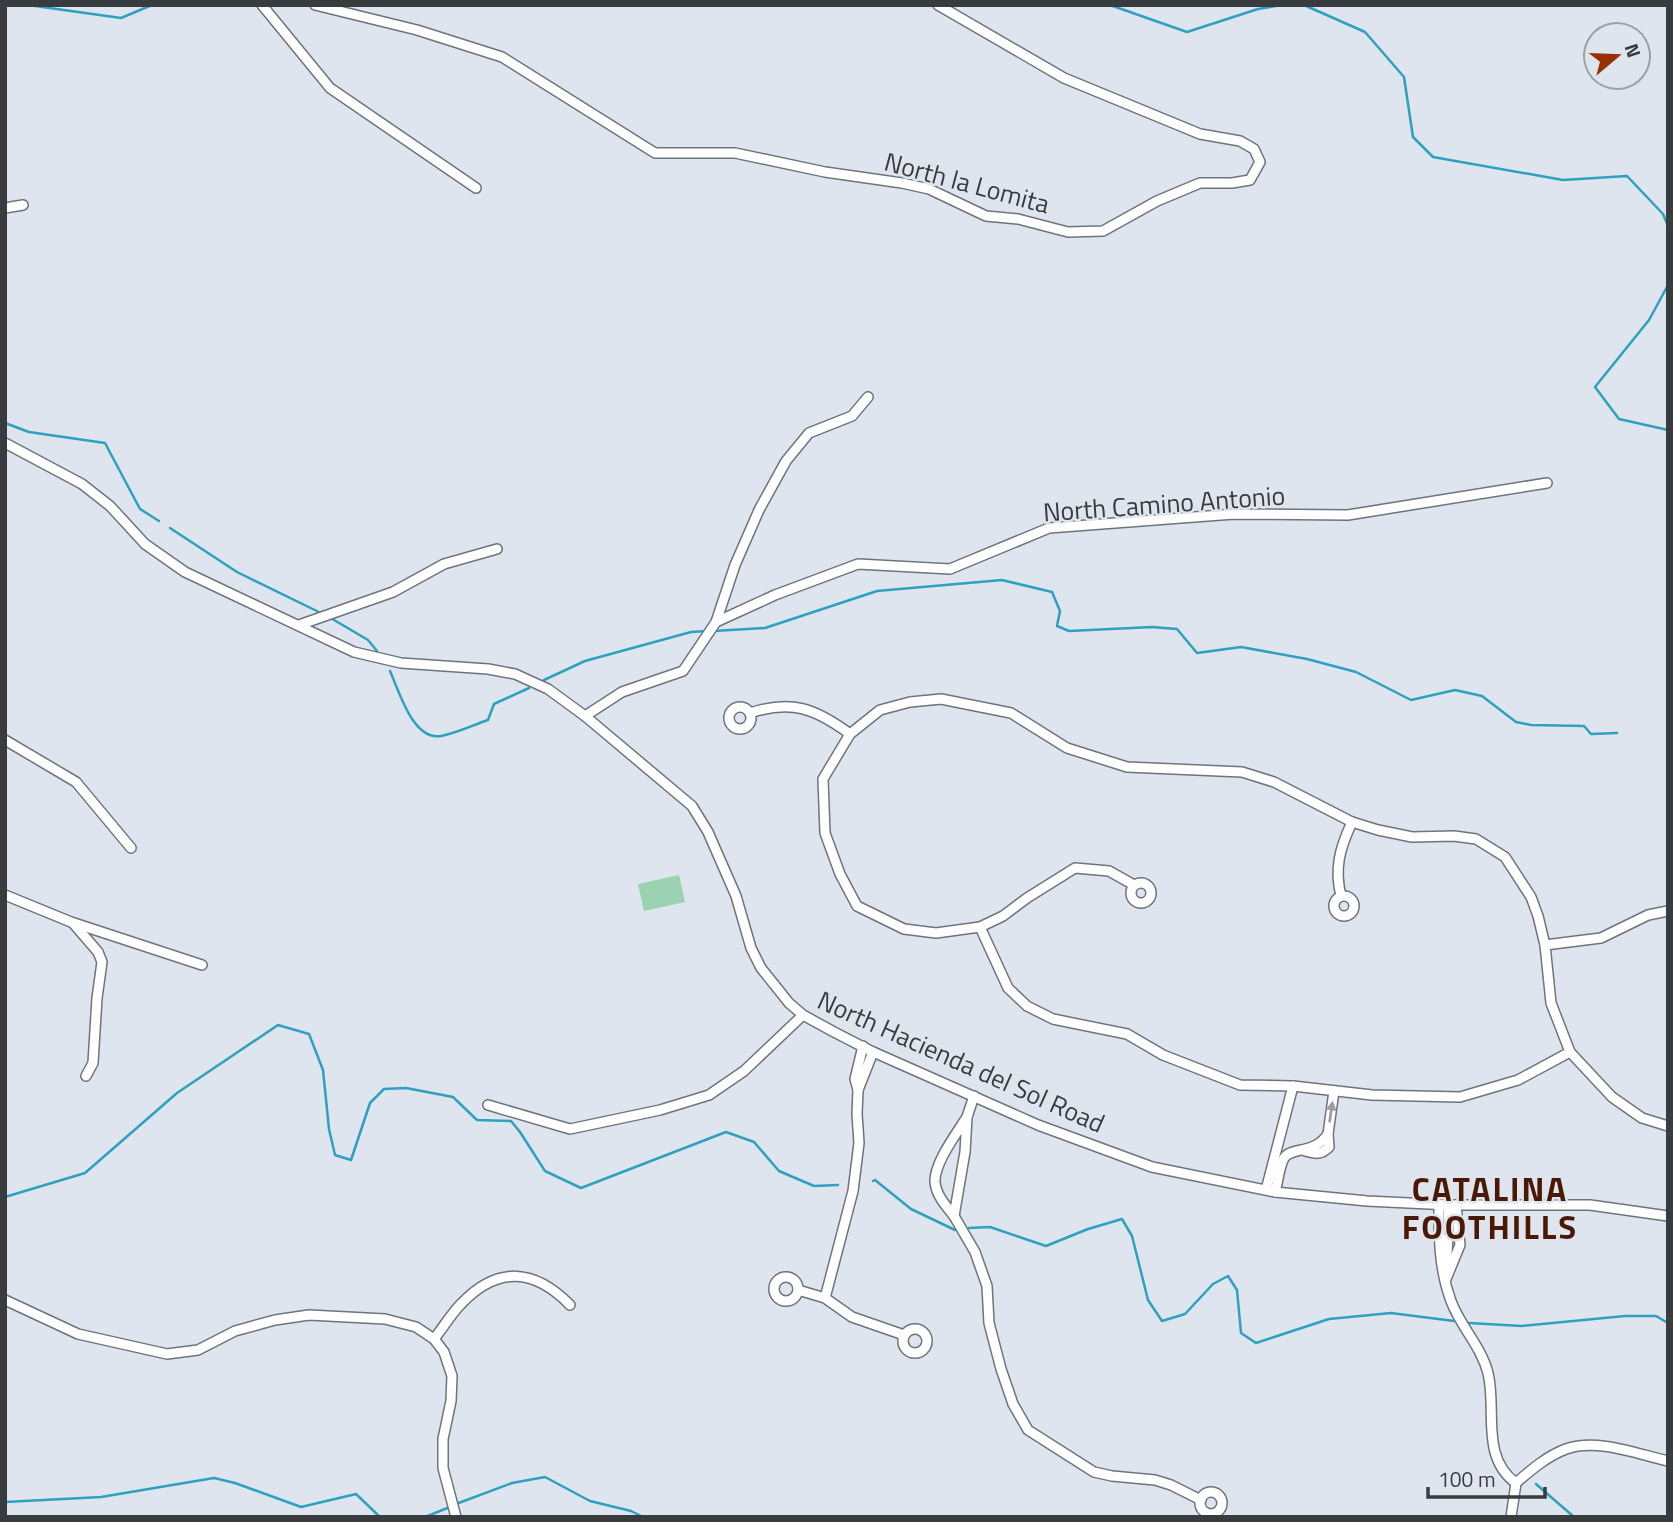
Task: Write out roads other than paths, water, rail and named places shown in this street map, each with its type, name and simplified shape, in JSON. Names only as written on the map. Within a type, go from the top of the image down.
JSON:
[{"type":"street","points":[[262,5],[330,88],[476,188]]},
{"type":"street","name":"North la Lomita","points":[[315,5],[417,30],[502,57],[655,153],[735,153],[825,172],[902,183],[929,189],[986,216],[1018,219],[1068,232],[1103,231],[1157,201],[1199,183],[1250,180],[1260,162],[1254,149],[1240,141],[1200,134],[1064,78],[938,5]]},
{"type":"street","points":[[5,208],[23,205]]},
{"type":"street","points":[[584,716],[622,692],[683,671],[716,622],[739,554],[786,461],[809,433],[852,416],[868,397]]},
{"type":"street","name":"North Hacienda del Sol Road","points":[[5,443],[82,484],[110,506],[145,544],[185,572],[354,652],[378,659],[515,674],[548,689],[692,806],[709,832],[736,896],[751,948],[761,968],[789,1003],[803,1014],[873,1052],[1038,1125],[1152,1167],[1271,1191],[1367,1201],[1448,1205],[1590,1205],[1668,1216]]},
{"type":"street","name":"North Camino Antonio","points":[[716,622],[775,595],[858,564],[950,569],[1049,528],[1234,514],[1348,516],[1547,484]]},
{"type":"street","points":[[299,625],[393,592],[444,564],[497,549]]},
{"type":"street","points":[[1134,885],[1109,871],[1075,868],[1003,916],[980,928],[944,933],[904,929],[857,906],[840,874],[825,833],[823,779],[850,734],[880,710],[910,702],[941,699],[1011,713],[1067,748],[1127,767],[1234,771],[1257,776],[1290,789],[1352,822],[1412,837],[1454,836],[1476,839],[1505,857],[1531,897],[1545,945],[1551,1003],[1570,1052],[1612,1097],[1642,1118],[1668,1126]]},
{"type":"street","points":[[750,713],[765,708],[798,706],[828,718],[850,734]]},
{"type":"street","points":[[5,740],[76,782],[131,848]]},
{"type":"street","points":[[1341,896],[1337,864],[1352,822]]},
{"type":"street","points":[[5,895],[71,922],[202,965]]},
{"type":"street","points":[[1545,945],[1601,938],[1648,915],[1668,911]]},
{"type":"street","points":[[71,922],[98,952],[102,962],[93,1063],[86,1076]]},
{"type":"street","points":[[980,928],[1008,988],[1027,1006],[1053,1019],[1127,1034],[1151,1050],[1177,1062],[1240,1085],[1293,1086],[1372,1095],[1460,1097],[1518,1080],[1570,1052]]},
{"type":"street","points":[[488,1105],[570,1129],[660,1110],[709,1095],[718,1089],[744,1070],[803,1014]]},
{"type":"street","points":[[825,1298],[853,1191],[859,1143],[858,1090],[855,1079],[863,1046]]},
{"type":"street","points":[[858,1090],[873,1052]]},
{"type":"street","points":[[1271,1191],[1293,1086]]},
{"type":"street","points":[[1271,1191],[1283,1160],[1289,1154],[1321,1144],[1328,1134],[1334,1091]]},
{"type":"street","points":[[974,1096],[967,1117],[944,1154],[935,1181],[941,1199],[975,1252],[987,1286],[989,1323],[1013,1404],[1028,1430],[1094,1472],[1155,1480],[1201,1500]]},
{"type":"street","points":[[954,1216],[965,1152],[967,1117]]},
{"type":"street","points":[[1446,1279],[1448,1205]]},
{"type":"street","points":[[1448,1205],[1439,1253],[1451,1300],[1487,1370],[1493,1445],[1499,1465],[1516,1483]]},
{"type":"street","points":[[1446,1279],[1460,1245],[1448,1205]]},
{"type":"street","points":[[434,1339],[460,1304],[482,1286],[502,1278],[516,1276],[544,1283],[570,1305]]},
{"type":"street","points":[[798,1290],[825,1298],[852,1317],[904,1335]]},
{"type":"street","points":[[5,1300],[78,1334],[167,1354],[198,1350],[235,1331],[275,1320],[309,1315],[384,1319],[416,1327],[434,1339],[444,1352],[452,1376],[451,1401],[443,1439],[443,1468],[455,1514]]},
{"type":"street","points":[[1511,1517],[1516,1483],[1549,1458],[1566,1449],[1601,1446],[1668,1461]]},
{"type":"waterway","points":[[28,5],[121,18],[152,5]]},
{"type":"waterway","points":[[1110,5],[1187,32],[1258,9],[1282,5]]},
{"type":"waterway","points":[[1304,5],[1365,32],[1404,77],[1413,137],[1433,157],[1563,180],[1627,176],[1663,214],[1668,226]]},
{"type":"waterway","points":[[1668,285],[1649,320],[1595,387],[1619,419],[1668,430]]},
{"type":"waterway","points":[[5,423],[29,432],[105,443],[140,509],[159,521]]},
{"type":"waterway","points":[[170,528],[237,572],[323,614]]},
{"type":"waterway","points":[[714,631],[765,628],[877,591],[1002,580],[1052,592],[1060,611],[1057,626],[1069,631],[1152,627],[1177,629],[1197,653],[1241,647],[1307,659],[1356,672],[1411,700],[1455,690],[1482,696],[1516,722],[1531,725],[1584,726],[1591,734],[1617,733]]},
{"type":"waterway","points":[[329,617],[368,640],[377,651]]},
{"type":"waterway","points":[[544,680],[585,661],[691,632],[707,631]]},
{"type":"waterway","points":[[390,671],[408,713],[422,731],[431,735],[447,735],[488,720],[494,704],[529,688]]},
{"type":"waterway","points":[[5,1197],[85,1173],[177,1093],[278,1025],[309,1034],[323,1070],[329,1129],[335,1155],[351,1160],[370,1103],[384,1089],[406,1088],[453,1097],[477,1120],[511,1121],[545,1171],[581,1188],[726,1132],[754,1142],[779,1171],[814,1186],[838,1185]]},
{"type":"waterway","points":[[873,1181],[911,1209],[955,1230]]},
{"type":"waterway","points":[[969,1228],[990,1227],[1046,1246],[1122,1219],[1132,1236],[1148,1300],[1162,1321],[1185,1314],[1213,1284],[1228,1276],[1237,1290],[1241,1333],[1256,1343],[1329,1319],[1391,1313],[1454,1321]]},
{"type":"waterway","points":[[1469,1323],[1522,1326],[1625,1316],[1656,1316],[1668,1323]]},
{"type":"waterway","points":[[456,1504],[512,1483],[545,1477],[590,1501],[631,1511],[643,1517]]},
{"type":"waterway","points":[[5,1502],[101,1497],[214,1478],[301,1507],[356,1494],[380,1517]]},
{"type":"waterway","points":[[1536,1484],[1574,1517]]},
{"type":"waterway","points":[[425,1517],[450,1507]]},
{"type":"district","name":"CATALINA FOOTHILLS","points":[[1490,1208]]}]
